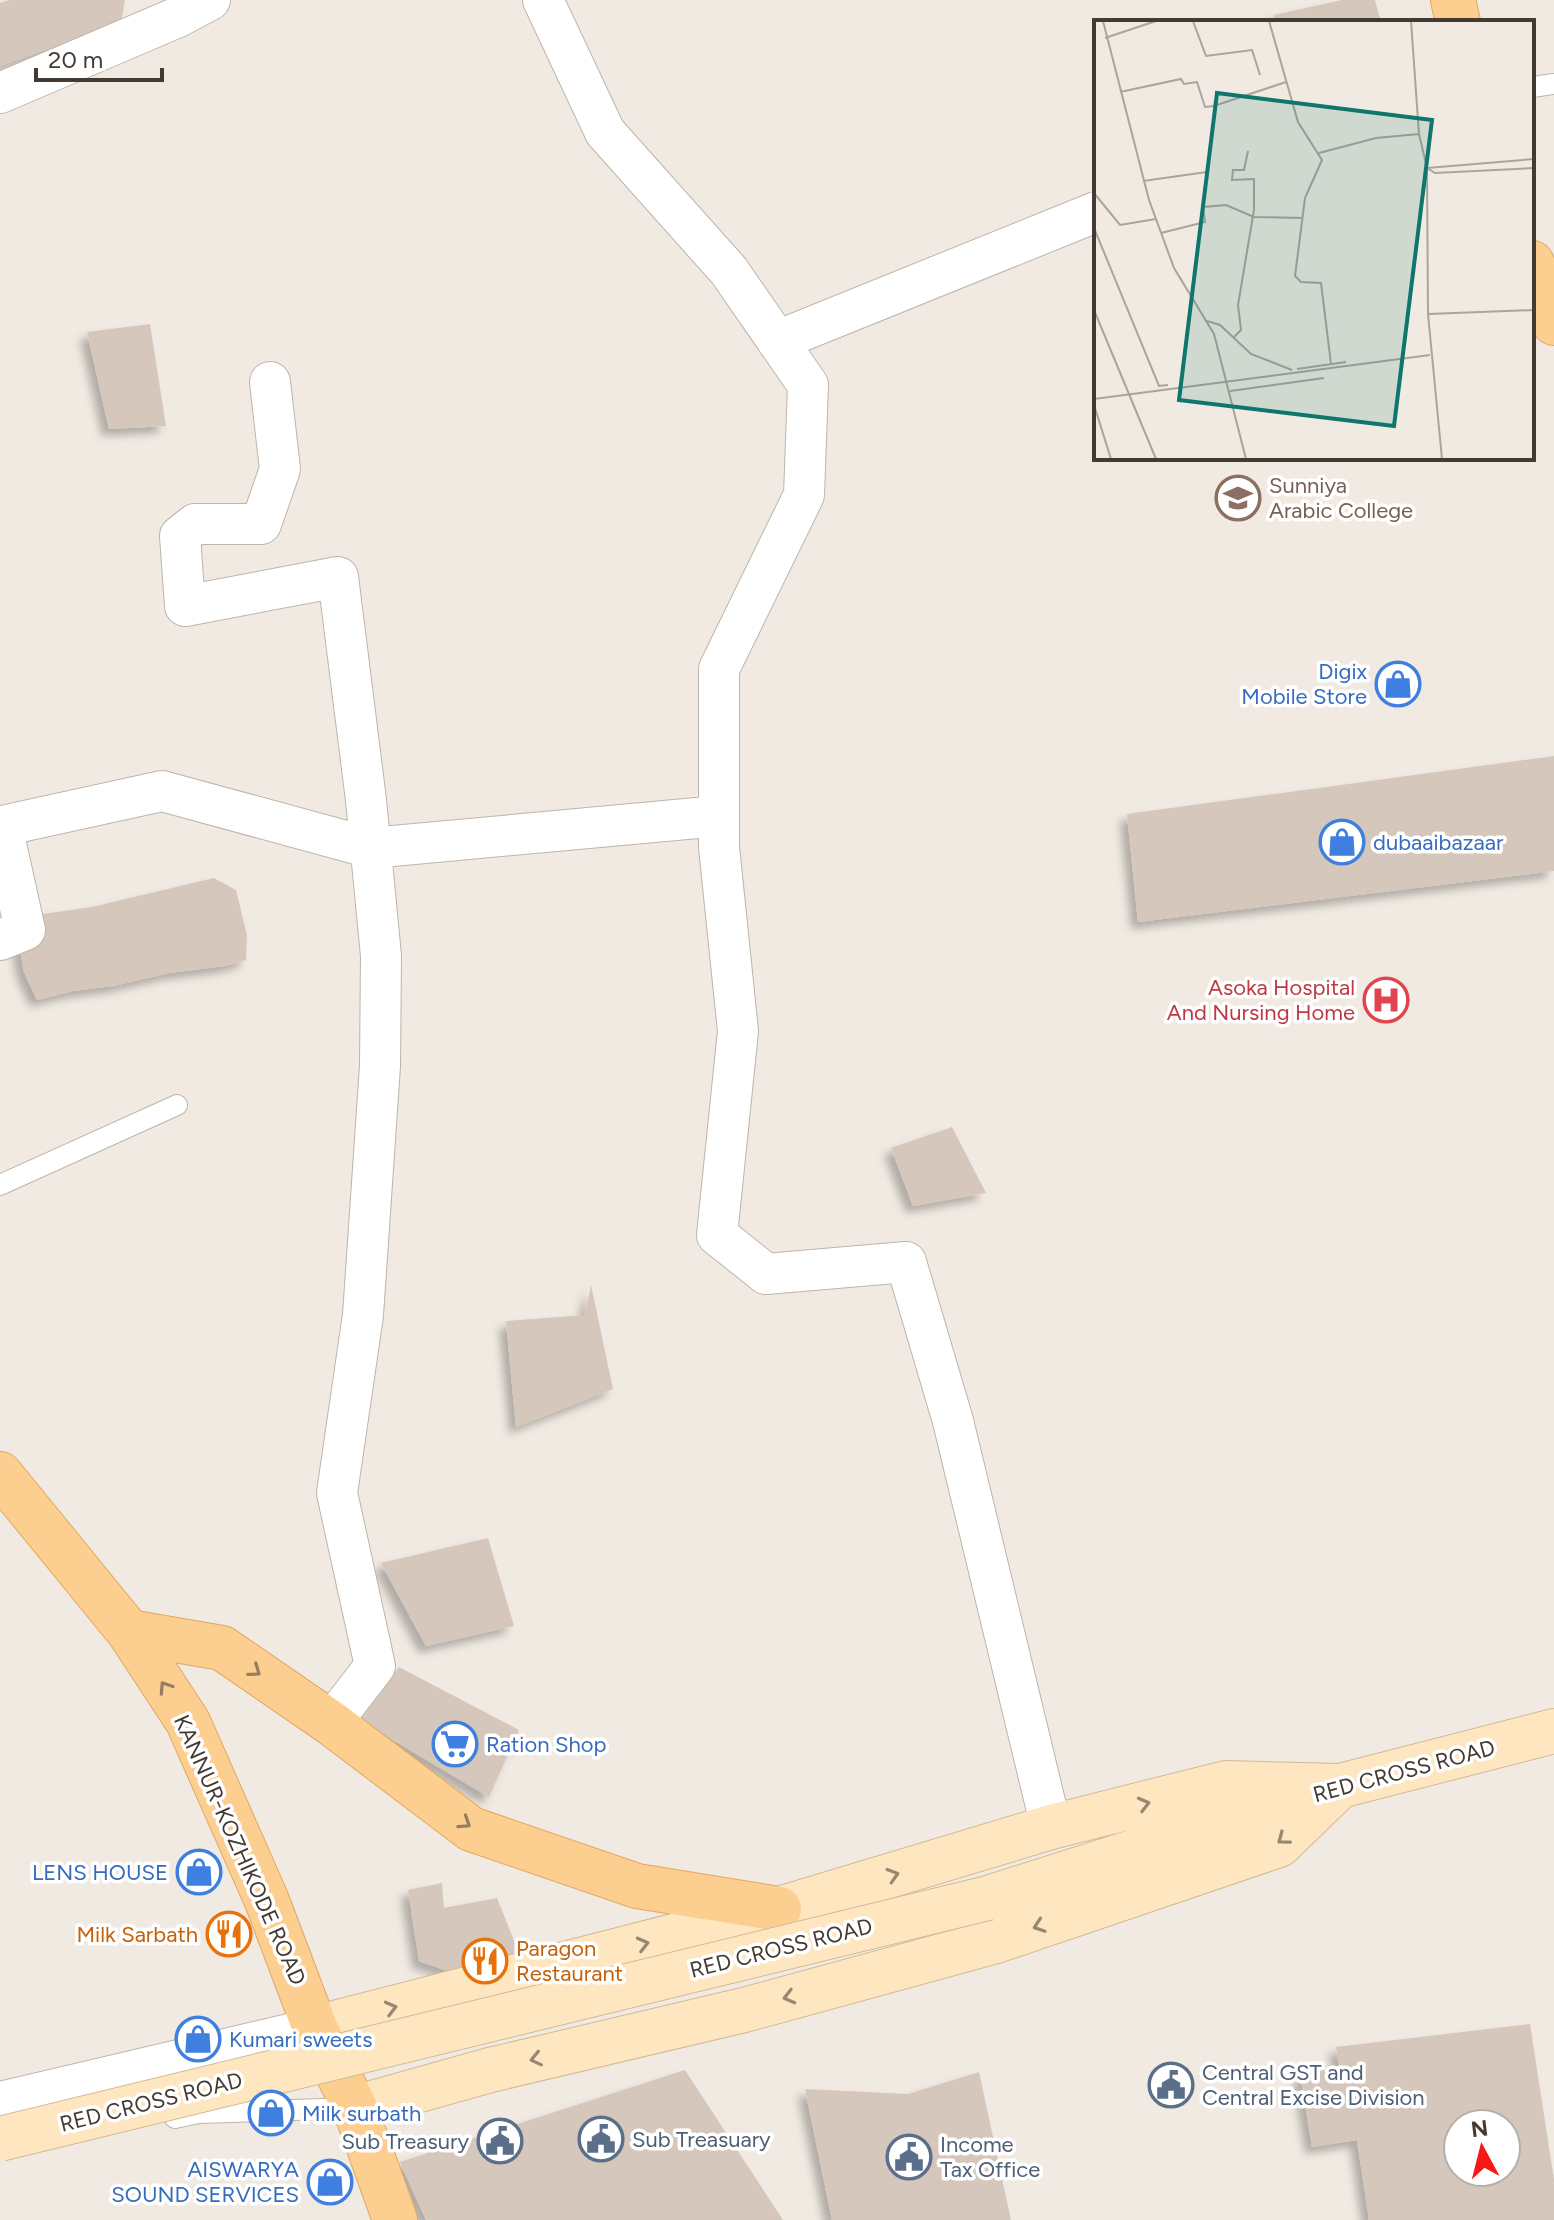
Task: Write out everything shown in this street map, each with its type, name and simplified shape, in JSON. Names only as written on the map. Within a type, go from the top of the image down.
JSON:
[{"type":"main road","points":[[1453,0],[1458,20]]},
{"type":"main road","points":[[1534,268],[1554,323]]},
{"type":"main road","name":"KANNUR-KOZHIKODE ROAD","points":[[0,1474],[129,1632],[188,1722],[267,1901],[315,2028],[355,2108],[395,2220]]},
{"type":"main road","points":[[129,1632],[222,1648],[331,1723],[471,1829],[637,1886],[779,1909]]},
{"type":"main road","name":"RED CROSS ROAD","points":[[0,2139],[988,1898],[1340,1786],[1554,1731]]},
{"type":"main road","points":[[315,2028],[779,1909],[1051,1827],[1226,1783],[1340,1786]]},
{"type":"main road","points":[[355,2108],[490,2070],[744,2010],[996,1941],[1279,1845],[1340,1786]]},
{"type":"street","points":[[0,93],[178,17],[210,0]]},
{"type":"street","points":[[543,0],[605,132],[729,271],[808,385],[804,495],[719,669],[719,847],[738,1031],[717,1235],[766,1274],[906,1262],[953,1421],[1051,1827]]},
{"type":"street","points":[[777,341],[1094,213]]},
{"type":"street","points":[[270,382],[280,469],[261,524],[195,524],[180,536],[185,606],[338,577],[381,956],[380,1066],[363,1315],[337,1493],[375,1666],[331,1723]]},
{"type":"street","points":[[0,940],[25,930],[2,826],[162,791],[371,848],[719,816]]},
{"type":"street","points":[[0,2102],[315,2028]]},
{"type":"lane","points":[[1534,87],[1554,84]]},
{"type":"lane","points":[[0,1185],[177,1105]]},
{"type":"lane","points":[[155,2123],[199,2113],[355,2108]]},
{"type":"lane","points":[[0,2157],[125,2129]]},
{"type":"building","points":[[9,0],[125,0],[121,22],[0,66],[0,3]]},
{"type":"building","points":[[1342,0],[1375,0],[1380,20],[1275,20],[1274,15]]},
{"type":"building","points":[[150,324],[166,426],[109,429],[87,332]]},
{"type":"building","name":"dubaaibazaar","points":[[1554,756],[1554,871],[1138,922],[1127,814]]},
{"type":"building","points":[[214,878],[236,890],[247,935],[246,960],[37,1000],[24,972],[14,918],[92,907]]},
{"type":"building","points":[[952,1127],[986,1193],[913,1206],[891,1148]]},
{"type":"building","points":[[591,1285],[613,1389],[516,1427],[506,1321],[585,1315]]},
{"type":"building","points":[[488,1538],[514,1626],[426,1646],[381,1563]]},
{"type":"building","points":[[399,1667],[519,1730],[489,1797],[361,1721]]},
{"type":"building","points":[[442,1883],[444,1908],[497,1898],[523,1963],[459,1975],[419,1961],[408,1890]]},
{"type":"building","points":[[1530,2024],[1554,2180],[1554,2220],[1369,2220],[1357,2140],[1312,2147],[1300,2074],[1339,2067],[1336,2047]]},
{"type":"building","name":"Sub Treasuary","points":[[685,2070],[783,2220],[426,2220],[400,2162]]},
{"type":"building","name":"Income Tax Office","points":[[979,2072],[1011,2220],[832,2220],[805,2089],[908,2094]]},
{"type":"place","name":"Sunniya Arabic College","points":[[1238,498]]},
{"type":"place","name":"Digix Mobile Store","points":[[1398,684]]},
{"type":"place","name":"dubaaibazaar","points":[[1342,842]]},
{"type":"place","name":"Asoka Hospital And Nursing Home","points":[[1386,1000]]},
{"type":"place","name":"Ration Shop","points":[[455,1744]]},
{"type":"place","name":"LENS HOUSE","points":[[199,1872]]},
{"type":"place","name":"Milk Sarbath","points":[[229,1934]]},
{"type":"place","name":"Paragon Restaurant","points":[[485,1961]]},
{"type":"place","name":"Kumari sweets","points":[[198,2039]]},
{"type":"place","name":"Central GST and Central Excise Division","points":[[1171,2085]]},
{"type":"place","name":"Milk surbath","points":[[271,2113]]},
{"type":"place","name":"Sub Treasuary","points":[[601,2139]]},
{"type":"place","name":"Sub Treasury","points":[[500,2141]]},
{"type":"place","name":"Income Tax Office","points":[[909,2157]]},
{"type":"place","name":"AISWARYA SOUND SERVICES","points":[[330,2182]]}]
